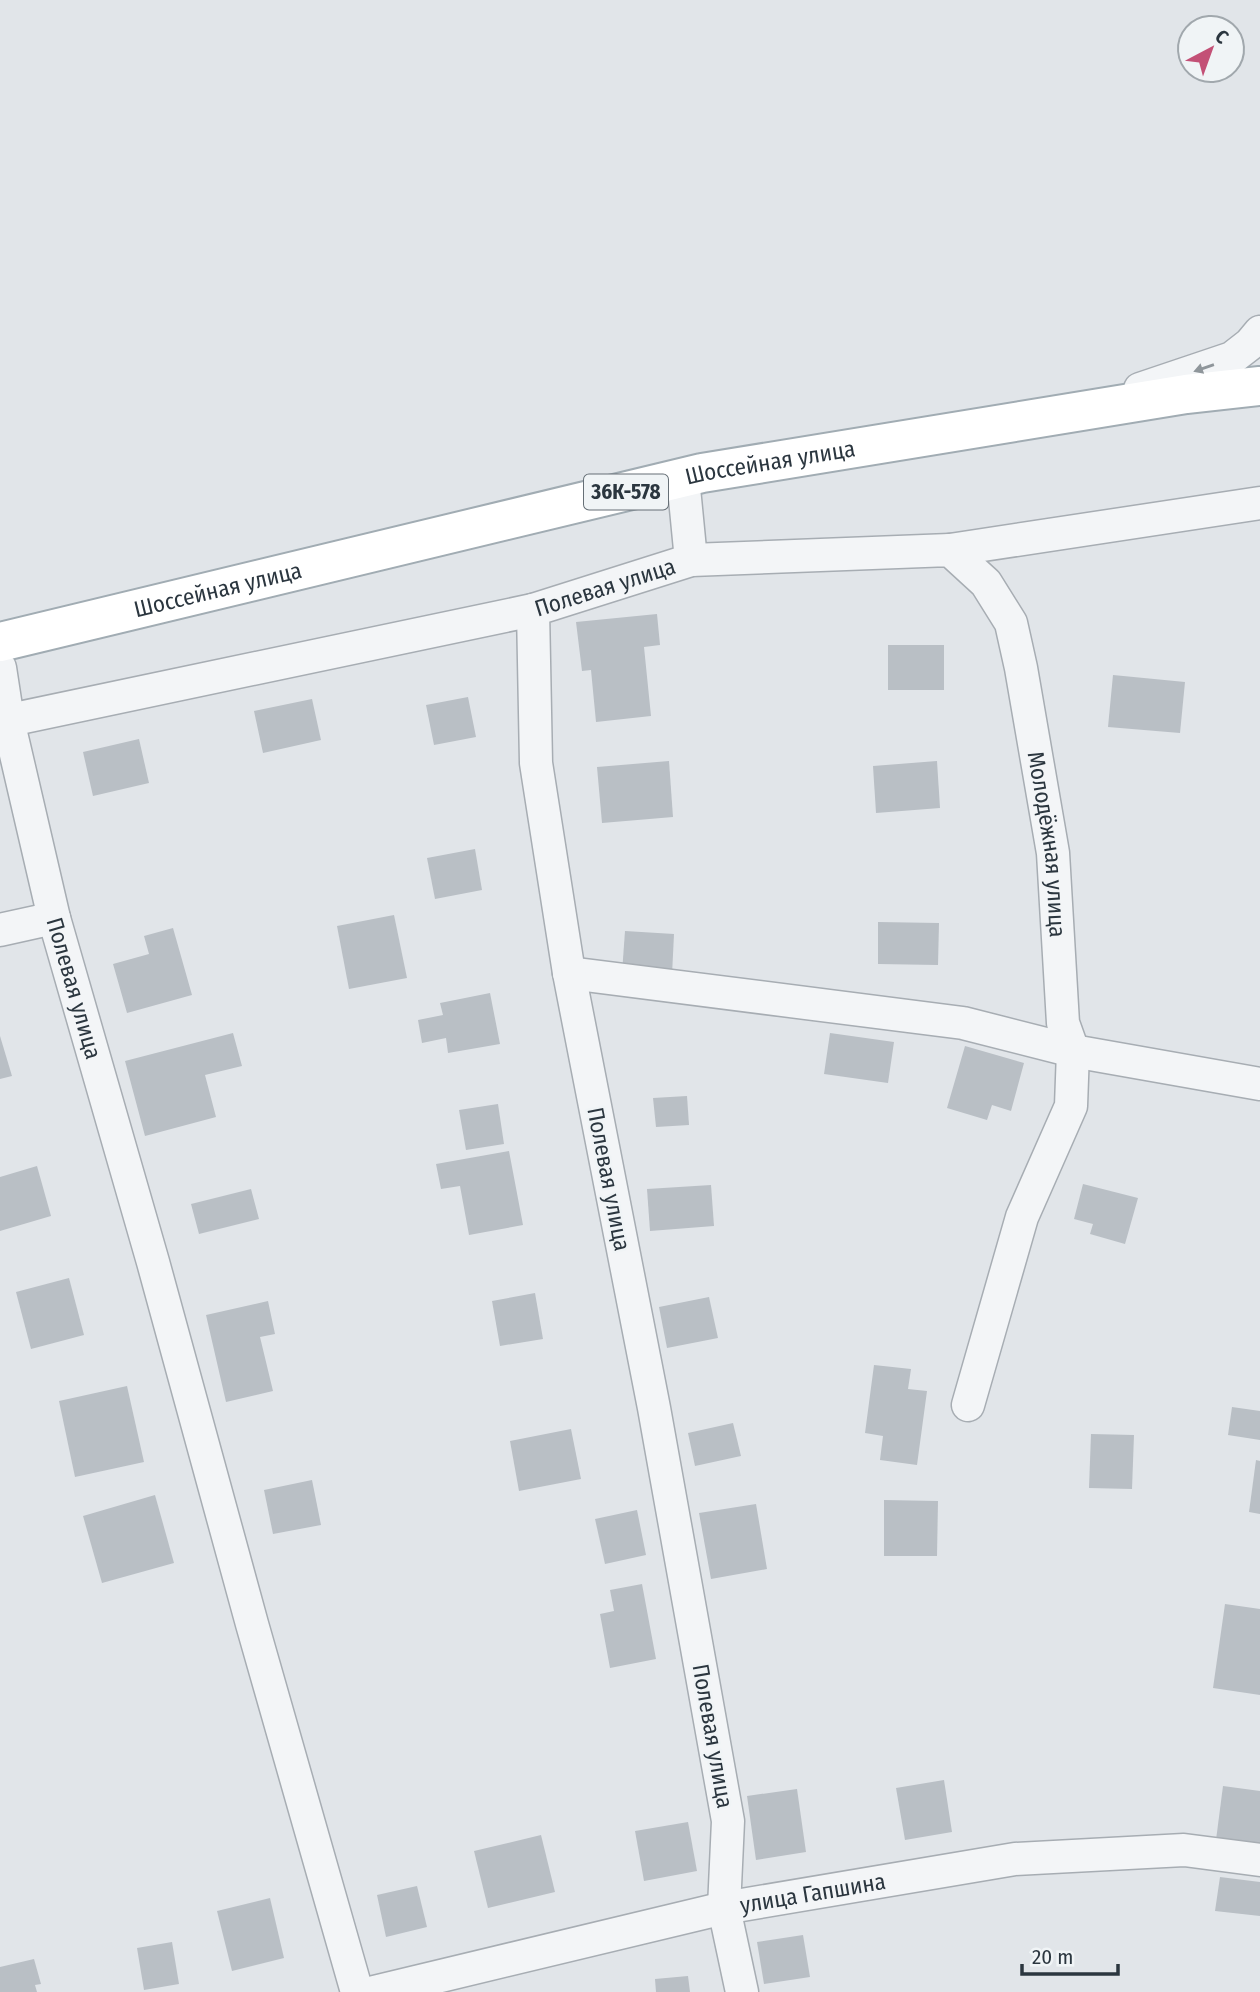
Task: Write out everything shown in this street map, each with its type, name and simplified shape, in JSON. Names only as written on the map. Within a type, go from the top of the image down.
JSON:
[{"type":"main road","name":"Шоссейная улица","points":[[0,642],[702,473],[1186,394],[1260,386]]},
{"type":"street","points":[[1063,414],[1232,358],[1260,332]]},
{"type":"street","points":[[683,478],[691,560],[950,550],[1260,503]]},
{"type":"street","name":"Молодёжная улица","points":[[950,550],[986,583],[1011,623],[1052,853],[1063,1023],[1073,1051],[1071,1106],[1021,1217],[968,1405]]},
{"type":"street","name":"Полевая улица","points":[[691,560],[533,610],[536,763],[569,973],[654,1408],[728,1821],[724,1908],[742,1992]]},
{"type":"street","points":[[4,721],[533,610]]},
{"type":"street","name":"Полевая улица","points":[[0,668],[4,721],[54,918],[153,1262],[356,1992]]},
{"type":"street","points":[[0,930],[54,918]]},
{"type":"street","points":[[569,973],[963,1023],[1073,1051],[1260,1084]]},
{"type":"street","name":"улица Гапшина","points":[[374,1992],[724,1908],[1015,1859],[1184,1850],[1260,1860]]},
{"type":"building","points":[[657,614],[660,645],[644,647],[651,716],[596,722],[591,670],[582,671],[576,622]]},
{"type":"building","points":[[888,645],[944,645],[944,690],[888,690]]},
{"type":"building","points":[[1113,675],[1185,682],[1180,733],[1108,727]]},
{"type":"building","points":[[468,697],[476,737],[434,745],[426,705]]},
{"type":"building","points":[[312,699],[321,740],[263,753],[254,711]]},
{"type":"building","points":[[139,739],[149,783],[93,796],[83,752]]},
{"type":"building","points":[[669,761],[673,817],[602,823],[597,767]]},
{"type":"building","points":[[937,761],[940,808],[876,813],[873,766]]},
{"type":"building","points":[[475,849],[482,890],[435,899],[427,858]]},
{"type":"building","points":[[394,915],[407,978],[349,989],[337,926]]},
{"type":"building","points":[[878,922],[939,923],[938,965],[878,964]]},
{"type":"building","points":[[173,928],[192,995],[127,1013],[113,964],[149,954],[144,936]]},
{"type":"building","points":[[625,931],[674,934],[672,975],[622,973]]},
{"type":"building","points":[[490,993],[500,1044],[448,1053],[446,1038],[422,1043],[418,1020],[443,1015],[440,1003]]},
{"type":"building","points":[[233,1033],[242,1066],[205,1075],[216,1117],[145,1136],[125,1061]]},
{"type":"building","points":[[830,1033],[894,1042],[888,1083],[824,1074]]},
{"type":"building","points":[[0,1036],[12,1076],[0,1079]]},
{"type":"building","points":[[965,1046],[1024,1063],[1011,1111],[992,1105],[987,1120],[947,1108]]},
{"type":"building","points":[[687,1096],[689,1125],[656,1127],[653,1098]]},
{"type":"building","points":[[498,1104],[504,1144],[466,1150],[459,1110]]},
{"type":"building","points":[[509,1151],[523,1225],[469,1235],[460,1186],[441,1189],[436,1164]]},
{"type":"building","points":[[37,1166],[51,1216],[0,1231],[0,1177]]},
{"type":"building","points":[[1083,1184],[1138,1198],[1125,1244],[1090,1234],[1093,1224],[1074,1219]]},
{"type":"building","points":[[711,1185],[714,1226],[650,1231],[647,1189]]},
{"type":"building","points":[[251,1189],[259,1219],[199,1234],[191,1204]]},
{"type":"building","points":[[69,1278],[84,1335],[31,1349],[16,1292]]},
{"type":"building","points":[[535,1293],[543,1339],[500,1346],[492,1301]]},
{"type":"building","points":[[709,1297],[718,1338],[667,1348],[659,1307]]},
{"type":"building","points":[[268,1301],[275,1334],[260,1337],[273,1391],[226,1402],[206,1315]]},
{"type":"building","points":[[874,1365],[911,1369],[908,1389],[927,1391],[917,1465],[880,1460],[883,1436],[865,1433]]},
{"type":"building","points":[[127,1386],[144,1462],[75,1477],[59,1401]]},
{"type":"building","points":[[1232,1407],[1260,1411],[1260,1440],[1228,1435]]},
{"type":"building","points":[[733,1423],[741,1456],[695,1466],[688,1433]]},
{"type":"building","points":[[571,1429],[581,1479],[519,1491],[510,1441]]},
{"type":"building","points":[[1091,1434],[1134,1435],[1132,1489],[1089,1488]]},
{"type":"building","points":[[1256,1460],[1260,1461],[1260,1514],[1249,1512]]},
{"type":"building","points":[[312,1480],[321,1525],[273,1534],[264,1490]]},
{"type":"building","points":[[155,1495],[174,1563],[102,1583],[83,1516]]},
{"type":"building","points":[[884,1500],[938,1501],[937,1556],[884,1556]]},
{"type":"building","points":[[756,1504],[767,1569],[711,1579],[699,1513]]},
{"type":"building","points":[[637,1510],[646,1555],[605,1564],[595,1519]]},
{"type":"building","points":[[642,1584],[656,1659],[610,1668],[600,1614],[614,1611],[610,1590]]},
{"type":"building","points":[[1225,1604],[1260,1609],[1260,1695],[1213,1688]]},
{"type":"building","points":[[944,1780],[952,1832],[905,1840],[896,1788]]},
{"type":"building","points":[[1223,1786],[1260,1791],[1260,1845],[1216,1840]]},
{"type":"building","points":[[797,1789],[806,1852],[756,1860],[747,1796]]},
{"type":"building","points":[[688,1822],[697,1871],[644,1881],[635,1831]]},
{"type":"building","points":[[541,1835],[555,1892],[488,1908],[474,1851]]},
{"type":"building","points":[[1220,1877],[1260,1882],[1260,1916],[1215,1911]]},
{"type":"building","points":[[417,1886],[427,1927],[386,1937],[377,1895]]},
{"type":"building","points":[[270,1898],[284,1958],[232,1971],[217,1911]]},
{"type":"building","points":[[803,1935],[810,1977],[764,1984],[757,1942]]},
{"type":"building","points":[[172,1942],[179,1984],[144,1990],[137,1948]]},
{"type":"building","points":[[34,1959],[41,1984],[35,1985],[37,1992],[0,1992],[0,1967]]},
{"type":"building","points":[[688,1976],[690,1992],[656,1992],[655,1979]]}]
